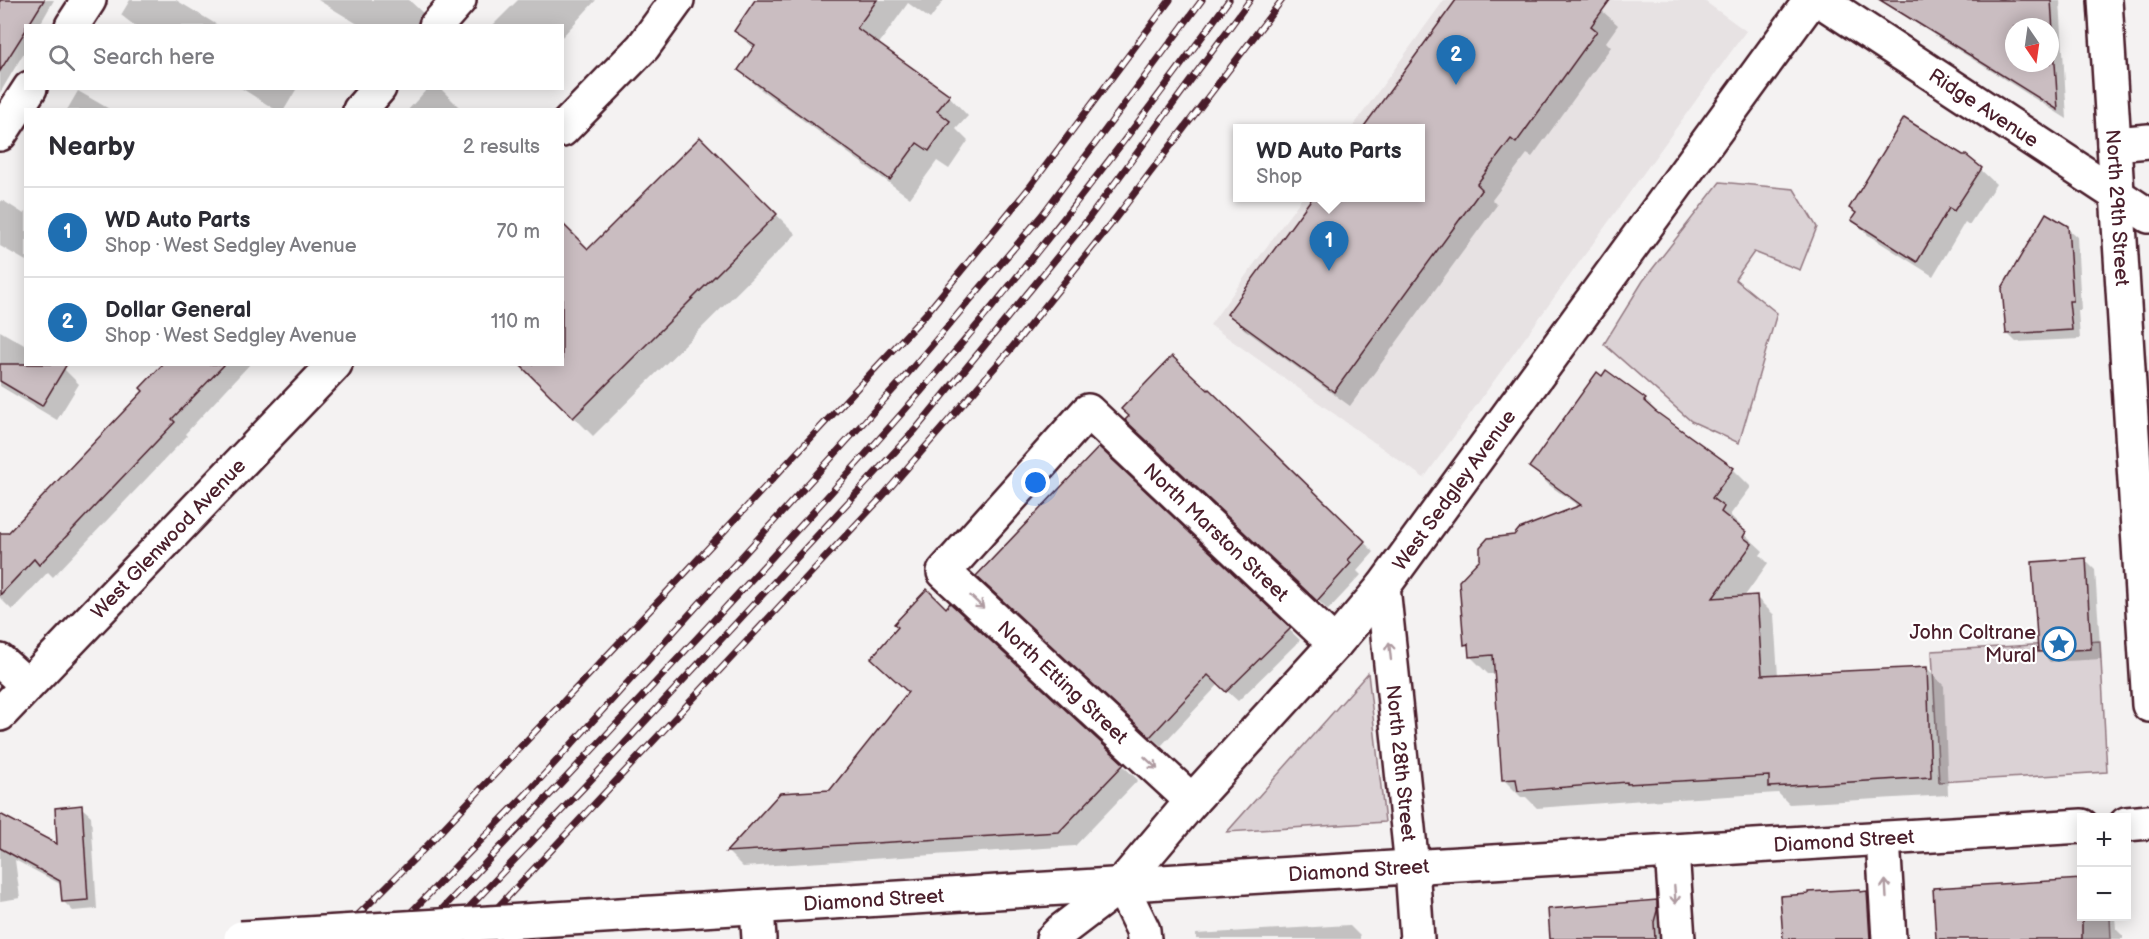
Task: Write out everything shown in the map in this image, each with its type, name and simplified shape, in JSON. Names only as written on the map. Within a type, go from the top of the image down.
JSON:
[{"type":"street","points":[[73,24],[88,0]]},
{"type":"street","points":[[438,24],[459,0]]},
{"type":"street","points":[[564,128],[643,47],[677,0]]},
{"type":"street","name":"West Sedgley Avenue","points":[[1053,939],[1121,885],[1192,801],[1335,644],[1383,587],[1811,0]]},
{"type":"street","name":"Ridge Avenue","points":[[1820,0],[2149,216]]},
{"type":"street","name":"North 29th Street","points":[[2105,0],[2149,705]]},
{"type":"street","points":[[7,133],[29,90]]},
{"type":"street","points":[[362,108],[377,90]]},
{"type":"street","points":[[2114,144],[2149,141]]},
{"type":"street","name":"West Glenwood Avenue","points":[[0,714],[26,684],[333,366]]},
{"type":"street","name":"North Etting Street","points":[[1098,421],[1088,411],[944,572],[1192,801]]},
{"type":"street","name":"North Marston Street","points":[[1098,421],[1335,644]]},
{"type":"street","name":"North 28th Street","points":[[1383,587],[1412,867],[1417,939]]},
{"type":"street","points":[[0,661],[26,684]]},
{"type":"street","points":[[2131,824],[2149,822]]},
{"type":"street","name":"Diamond Street","points":[[232,938],[2077,826]]},
{"type":"street","points":[[1883,839],[1889,939]]},
{"type":"street","points":[[1672,851],[1678,939]]},
{"type":"street","points":[[1121,885],[1143,930],[1144,939]]},
{"type":"street","points":[[756,907],[759,939]]},
{"type":"shaded area","points":[[1444,0],[1703,0],[1746,31],[1424,478],[1210,325],[1299,202],[1425,202],[1425,124],[1355,124]]},
{"type":"shaded area","points":[[1720,182],[1794,189],[1817,227],[1800,270],[1754,252],[1735,279],[1777,313],[1739,443],[1691,421],[1604,344],[1643,281]]},
{"type":"shaded area","points":[[2100,641],[2107,772],[1939,782],[1932,651]]},
{"type":"shaded area","points":[[1368,673],[1385,822],[1227,832]]},
{"type":"shaded area","points":[[2077,921],[2110,921],[2111,939],[2057,939]]},
{"type":"building","points":[[0,0],[44,0],[29,24],[24,24],[24,33],[0,71]]},
{"type":"building","points":[[755,0],[877,0],[857,28],[950,95],[937,111],[950,121],[929,151],[917,143],[890,180],[738,70],[755,45],[734,31]]},
{"type":"building","points":[[1456,0],[1610,0],[1591,26],[1597,31],[1516,143],[1511,139],[1477,184],[1482,189],[1334,392],[1227,314],[1309,202],[1425,202],[1425,124],[1366,124]]},
{"type":"building","points":[[1880,0],[2051,0],[2052,18],[2005,18],[2005,72],[2056,72],[2058,110]]},
{"type":"building","points":[[1904,118],[1966,155],[1982,168],[1954,211],[1949,208],[1917,262],[1851,220],[1856,213],[1849,208]]},
{"type":"building","points":[[700,137],[777,214],[573,418],[521,366],[564,366],[564,225],[588,249]]},
{"type":"building","points":[[2046,213],[2068,226],[2073,301],[2069,301],[2072,330],[2006,334],[2002,288]]},
{"type":"building","points":[[1172,356],[1365,541],[1348,560],[1351,563],[1317,601],[1125,420],[1129,416],[1121,409]]},
{"type":"building","points":[[0,364],[66,366],[42,406],[0,381]]},
{"type":"building","points":[[161,366],[223,366],[172,419],[175,422],[39,565],[34,559],[0,595],[0,533],[8,533],[143,391],[140,388]]},
{"type":"building","points":[[1606,370],[1646,399],[1644,401],[1655,411],[1734,468],[1712,498],[1724,507],[1721,512],[1746,532],[1743,537],[1752,544],[1713,598],[1757,595],[1762,675],[1927,667],[1931,777],[1769,787],[1769,776],[1627,784],[1627,782],[1518,791],[1516,779],[1502,780],[1493,655],[1469,657],[1468,644],[1464,645],[1459,581],[1480,559],[1480,547],[1488,538],[1514,535],[1519,529],[1581,505],[1529,467],[1597,372],[1602,376]]},
{"type":"building","points":[[1099,447],[1291,628],[1226,692],[1208,675],[1150,737],[976,576]]},
{"type":"building","points":[[2086,558],[2091,649],[2038,652],[2032,562]]},
{"type":"building","points":[[927,589],[946,608],[950,603],[1124,764],[1059,832],[726,852],[780,793],[830,790],[908,692],[871,658],[898,627],[894,624]]},
{"type":"building","points":[[82,805],[88,900],[62,902],[60,881],[0,848],[0,814],[57,844],[55,808]]},
{"type":"building","points":[[2077,879],[2077,921],[2082,921],[2082,939],[1936,939],[1933,888]]},
{"type":"building","points":[[1860,889],[1860,892],[1867,891],[1870,939],[1783,939],[1780,896]]},
{"type":"building","points":[[1657,900],[1654,922],[1655,939],[1550,939],[1548,909]]},
{"type":"railway","points":[[334,939],[426,847],[925,315],[1029,188],[1170,0]]},
{"type":"railway","points":[[385,939],[531,789],[903,379],[1042,215],[1202,0]]},
{"type":"railway","points":[[414,939],[722,612],[903,412],[1071,209],[1229,0]]},
{"type":"railway","points":[[439,939],[586,785],[916,429],[1086,222],[1250,0]]},
{"type":"railway","points":[[468,939],[881,498],[1010,350],[1111,224],[1282,0]]},
{"type":"place","name":"Dollar General","points":[[1456,85]]},
{"type":"place","name":"WD Auto Parts","points":[[1329,271]]},
{"type":"place","name":"John Coltrane Mural","points":[[2059,644]]}]
